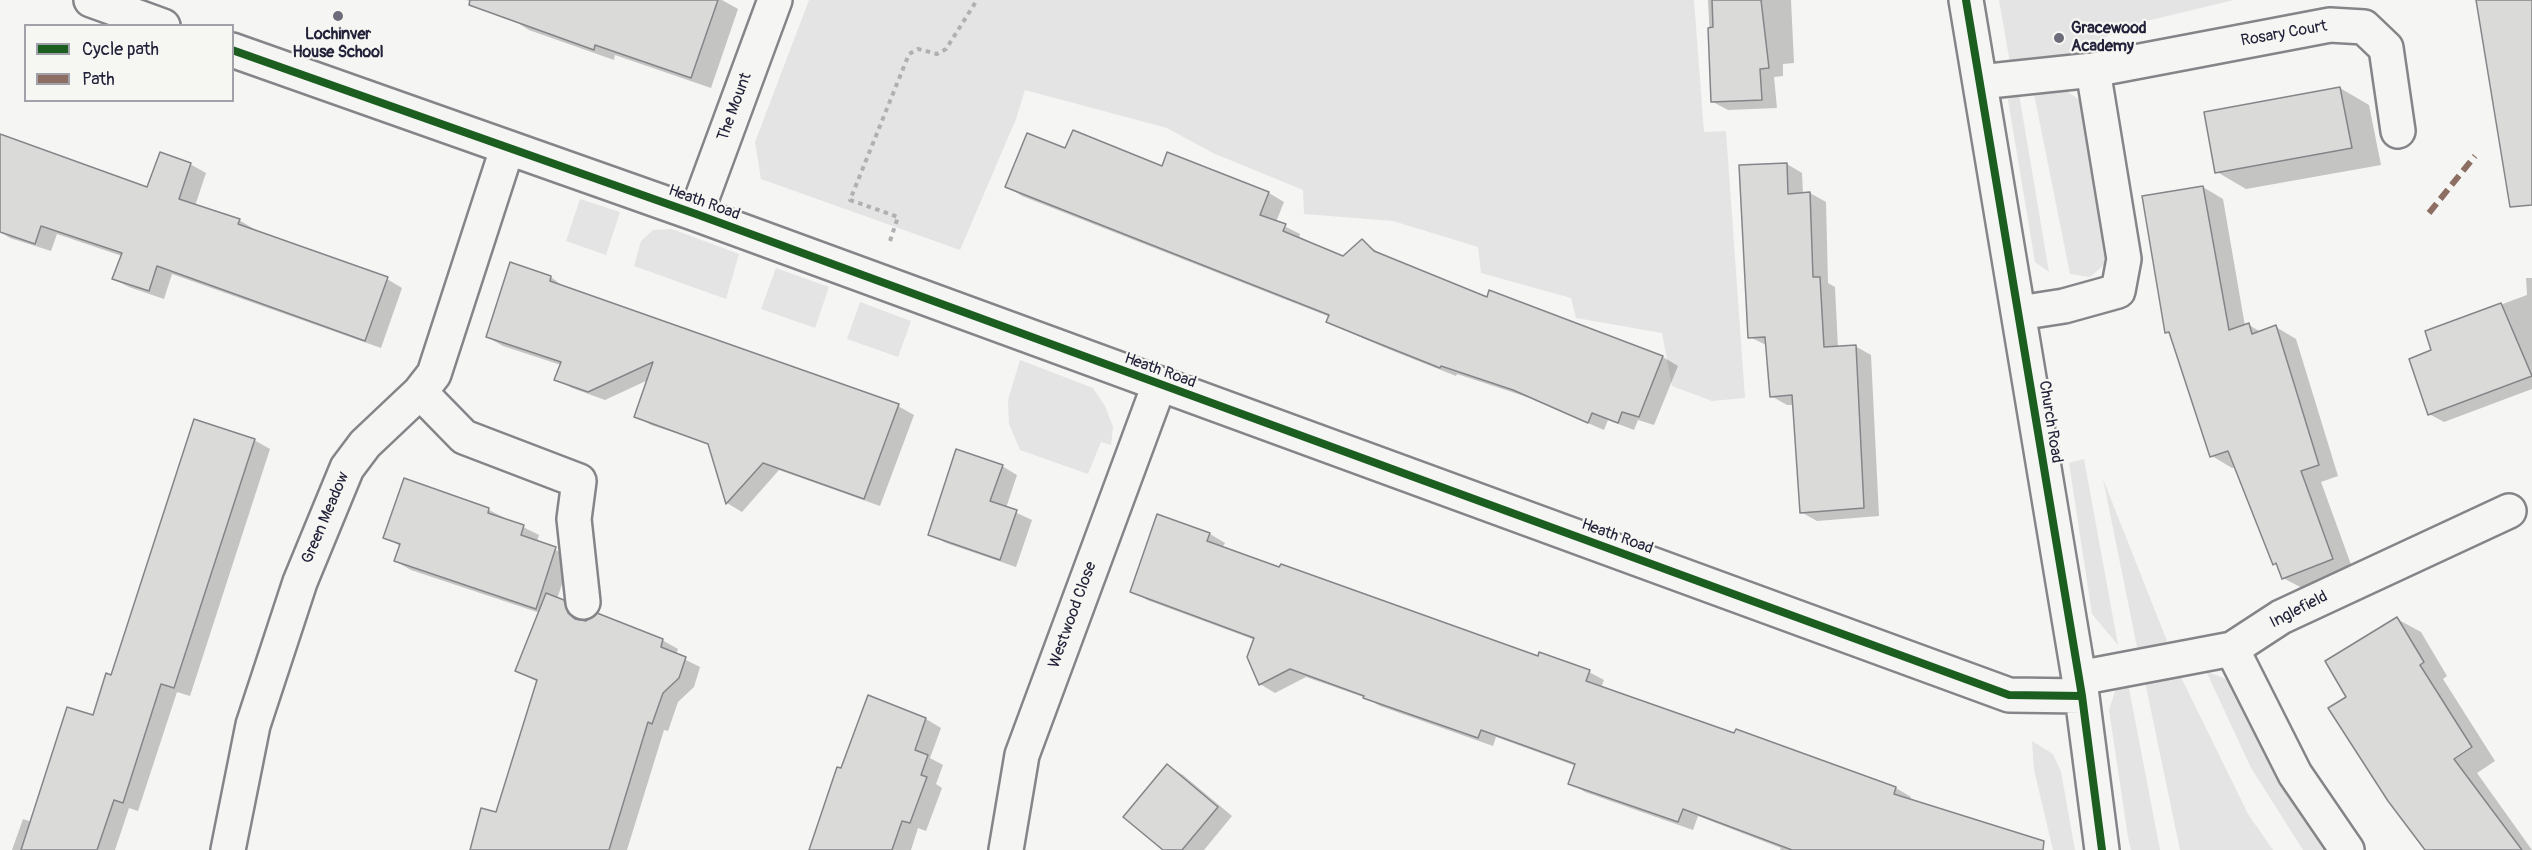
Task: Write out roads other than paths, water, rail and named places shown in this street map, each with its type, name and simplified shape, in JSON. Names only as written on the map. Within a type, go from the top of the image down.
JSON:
[{"type":"street","name":"The Mount","points":[[696,214],[775,0]]},
{"type":"street","name":"Church Road","points":[[1966,0],[2081,687],[2102,850]]},
{"type":"street","points":[[110,3],[158,24]]},
{"type":"street","name":"Rosary Court","points":[[1980,82],[2093,70],[2330,25],[2364,27],[2386,48],[2398,130]]},
{"type":"street","name":"Heath Road","points":[[234,51],[696,214],[2009,694],[2081,687]]},
{"type":"street","points":[[2019,313],[2064,306],[2118,291],[2124,259],[2093,70]]},
{"type":"street","name":"Green Meadow","points":[[228,850],[253,725],[300,582],[347,468],[365,444],[420,392],[434,374],[507,149]]},
{"type":"street","name":"Westwood Close","points":[[1006,850],[1022,755],[1159,385]]},
{"type":"street","points":[[420,392],[464,437],[579,481],[574,519],[583,602]]},
{"type":"street","name":"Inglefield","points":[[2081,687],[2232,649],[2281,617],[2509,511]]},
{"type":"street","points":[[2232,649],[2295,774],[2348,850]]},
{"type":"place","name":"Lochinver House School","points":[[338,16]]},
{"type":"place","name":"Gracewood Academy","points":[[2059,38]]}]
